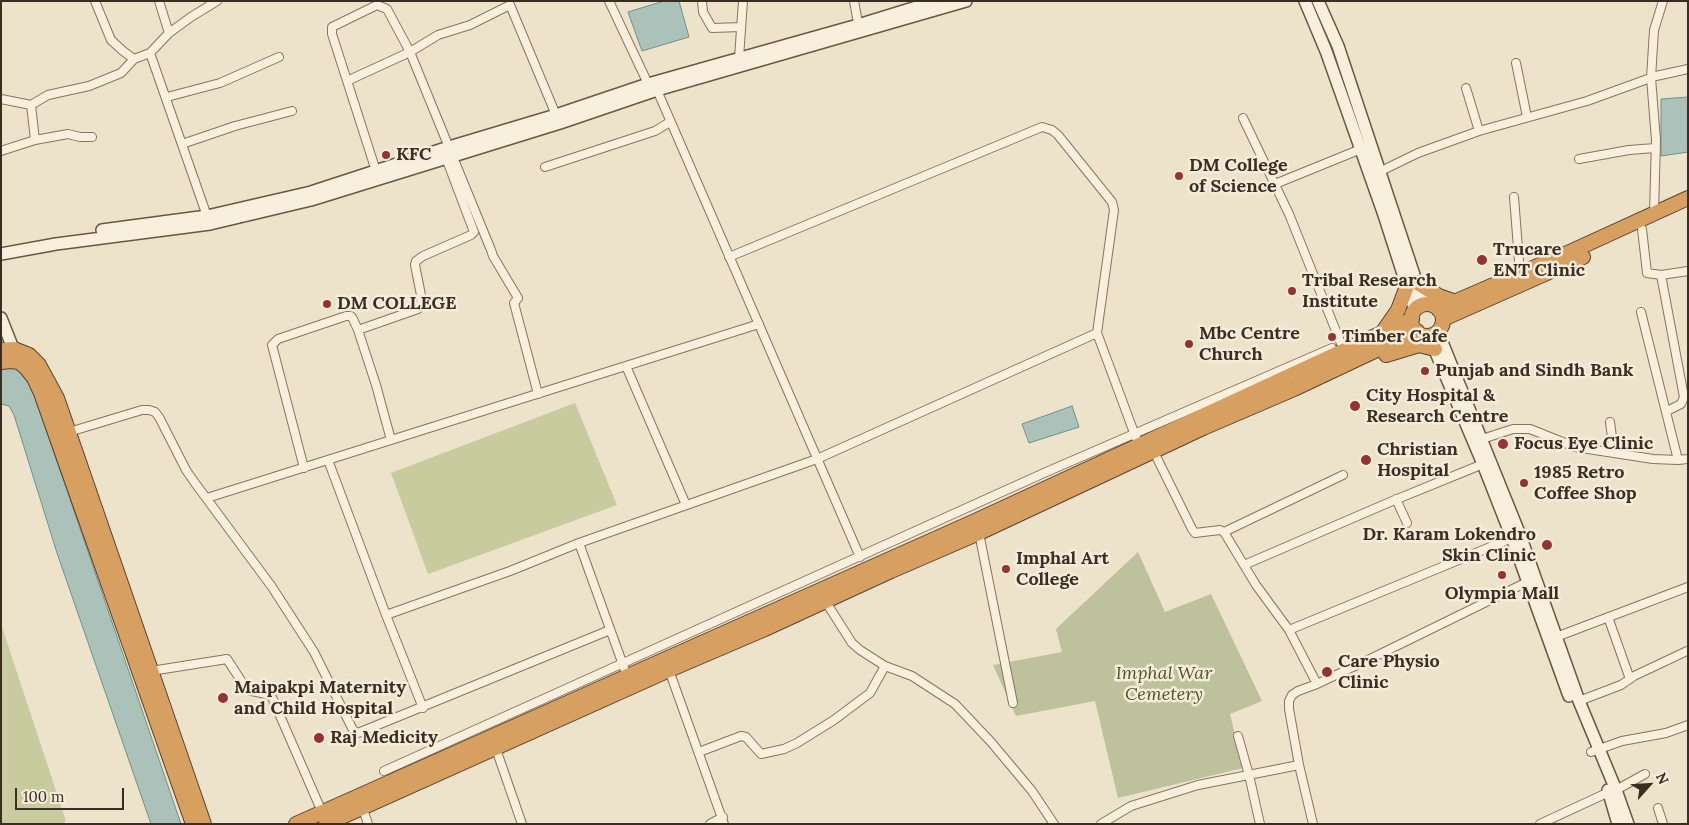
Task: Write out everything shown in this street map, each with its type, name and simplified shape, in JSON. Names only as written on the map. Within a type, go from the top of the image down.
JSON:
[{"type":"highway","points":[[296,824],[324,818],[362,806],[496,749],[625,669],[891,571],[979,533],[1203,428],[1381,333],[1427,320],[1456,302],[1688,198]]},
{"type":"highway","points":[[324,818],[546,719],[669,670],[973,522],[1137,439],[1427,320],[1688,208]]},
{"type":"highway","points":[[1381,333],[1398,310],[1411,284],[1456,302]]},
{"type":"highway","points":[[1345,353],[1373,358],[1411,346],[1425,346],[1435,349]]},
{"type":"highway","points":[[6,354],[29,355],[38,365],[57,398],[204,824]]},
{"type":"highway","points":[[6,354],[26,368],[34,378],[41,393],[193,824]]},
{"type":"main road","points":[[311,196],[376,171],[449,154],[556,115],[859,29],[936,1]]},
{"type":"main road","points":[[1,254],[209,220],[311,196],[560,123],[739,58],[966,1]]},
{"type":"main road","points":[[1305,1],[1326,51],[1361,149],[1375,174]]},
{"type":"main road","points":[[1318,1],[1338,46],[1375,174],[1384,216],[1411,284],[1482,439],[1520,535],[1544,616],[1595,751],[1628,824]]},
{"type":"main road","points":[[1,246],[64,235],[209,220]]},
{"type":"main road","points":[[1,318],[6,354]]},
{"type":"main road","points":[[1427,320],[1435,349],[1483,464],[1527,582],[1556,638],[1595,751]]},
{"type":"main road","points":[[1612,791],[1618,824]]},
{"type":"street","points":[[95,1],[111,40],[134,59]]},
{"type":"street","points":[[159,1],[169,33]]},
{"type":"street","points":[[1,99],[31,105],[48,95],[89,86],[121,74],[134,59],[150,53],[169,33],[217,1]]},
{"type":"street","points":[[347,81],[410,52],[438,35],[470,25],[518,1]]},
{"type":"street","points":[[609,1],[670,122],[860,557]]},
{"type":"street","points":[[702,1],[703,12],[712,28],[742,27]]},
{"type":"street","points":[[739,58],[743,1]]},
{"type":"street","points":[[854,1],[859,29]]},
{"type":"street","points":[[1654,214],[1655,148],[1651,78],[1654,30],[1663,1]]},
{"type":"street","points":[[376,171],[332,34],[332,27],[376,3],[387,9],[410,52],[449,154],[492,256],[518,298],[514,304],[538,394]]},
{"type":"street","points":[[510,5],[556,115]]},
{"type":"street","points":[[150,53],[209,220]]},
{"type":"street","points":[[167,97],[220,83],[279,57]]},
{"type":"street","points":[[1516,63],[1527,117]]},
{"type":"street","points":[[1375,174],[1418,153],[1479,131],[1587,101],[1651,78],[1688,69]]},
{"type":"street","points":[[1466,88],[1479,131]]},
{"type":"street","points":[[31,105],[35,140]]},
{"type":"street","points":[[182,144],[235,126],[292,110]]},
{"type":"street","points":[[1243,118],[1275,184],[1308,260],[1345,353]]},
{"type":"street","points":[[546,167],[655,131],[670,122]]},
{"type":"street","points":[[384,770],[625,669],[860,557],[1137,439],[1097,333],[1113,206],[1058,135],[1047,127],[1042,127],[1010,140],[729,257]]},
{"type":"street","points":[[1,151],[35,140],[68,134],[92,137]]},
{"type":"street","points":[[1579,159],[1628,150],[1655,148]]},
{"type":"street","points":[[1275,184],[1361,149]]},
{"type":"street","points":[[358,330],[418,310],[422,300],[415,265],[416,261],[474,232],[449,154]]},
{"type":"street","points":[[1514,197],[1520,274]]},
{"type":"street","points":[[1642,229],[1646,272],[1661,276],[1688,271]]},
{"type":"street","points":[[1661,276],[1684,397],[1681,404],[1667,411]]},
{"type":"street","points":[[1641,312],[1678,460]]},
{"type":"street","points":[[304,468],[272,345],[278,339],[346,316],[354,318],[376,385],[391,440]]},
{"type":"street","points":[[207,498],[759,324]]},
{"type":"street","points":[[386,615],[579,543],[817,459],[1097,333]]},
{"type":"street","points":[[626,366],[686,505]]},
{"type":"street","points":[[69,432],[142,410],[149,410],[159,417],[186,470],[272,587],[314,652],[353,730],[358,733],[610,630]]},
{"type":"street","points":[[1610,422],[1614,452]]},
{"type":"street","points":[[1482,439],[1512,429],[1530,429],[1575,447],[1653,459],[1688,459]]},
{"type":"street","points":[[1154,452],[1192,529],[1195,533],[1220,530],[1224,532],[1256,585],[1289,630],[1317,684]]},
{"type":"street","points":[[328,460],[422,708]]},
{"type":"street","points":[[1244,565],[1396,499],[1483,464]]},
{"type":"street","points":[[1224,532],[1343,475]]},
{"type":"street","points":[[1396,499],[1407,523]]},
{"type":"street","points":[[979,533],[1013,703]]},
{"type":"street","points":[[1289,630],[1512,538]]},
{"type":"street","points":[[579,543],[625,669]]},
{"type":"street","points":[[1313,824],[1299,765],[1289,700],[1292,695],[1298,690],[1317,684],[1527,582]]},
{"type":"street","points":[[1556,638],[1688,587]]},
{"type":"street","points":[[823,596],[852,643],[860,650],[885,666],[912,676],[955,704],[991,742],[1026,784],[1054,824]]},
{"type":"street","points":[[1608,617],[1630,679]]},
{"type":"street","points":[[1579,701],[1621,685],[1641,672],[1687,651]]},
{"type":"street","points":[[152,671],[227,659],[247,690],[271,694],[324,818]]},
{"type":"street","points":[[699,752],[741,736],[746,737],[761,754],[784,749],[798,743],[867,696],[885,666]]},
{"type":"street","points":[[669,670],[724,820],[710,824]]},
{"type":"street","points":[[1595,751],[1622,741],[1666,733],[1688,725]]},
{"type":"street","points":[[1238,736],[1260,824]]},
{"type":"street","points":[[496,749],[522,824]]},
{"type":"street","points":[[1101,824],[1131,806],[1198,785],[1299,765]]},
{"type":"street","points":[[1540,824],[1645,774]]},
{"type":"street","points":[[362,806],[368,824]]},
{"type":"street","points":[[1658,808],[1663,824]]},
{"type":"green space","points":[[575,403],[617,505],[428,574],[391,473]]},
{"type":"green space","name":"Imphal War Cemetery","points":[[1138,552],[1165,612],[1211,594],[1262,701],[1230,714],[1243,768],[1118,798],[1095,701],[1016,716],[993,665],[1062,652],[1056,629]]},
{"type":"green space","points":[[1,624],[66,821],[62,824],[1,824]]},
{"type":"water","points":[[664,1],[679,1],[689,37],[642,51],[628,12]]},
{"type":"water","points":[[1688,97],[1688,152],[1661,156],[1661,99]]},
{"type":"water","points":[[1,367],[16,368],[26,376],[31,385],[181,824],[151,824],[57,553],[14,415],[9,406],[1,404]]},
{"type":"water","points":[[1072,406],[1079,427],[1029,443],[1022,424]]},
{"type":"place","name":"KFC","points":[[386,155]]},
{"type":"place","name":"DM College of Science","points":[[1179,176]]},
{"type":"place","name":"Trucare ENT Clinic","points":[[1482,260]]},
{"type":"place","name":"Tribal Research Institute","points":[[1292,291]]},
{"type":"place","name":"DM COLLEGE","points":[[327,304]]},
{"type":"place","name":"Timber Cafe","points":[[1332,337]]},
{"type":"place","name":"Mbc Centre Church","points":[[1189,344]]},
{"type":"place","name":"Punjab and Sindh Bank","points":[[1425,371]]},
{"type":"place","name":"City Hospital & Research Centre","points":[[1355,406]]},
{"type":"place","name":"Focus Eye Clinic","points":[[1503,444]]},
{"type":"place","name":"Christian Hospital","points":[[1366,460]]},
{"type":"place","name":"1985 Retro Coffee Shop","points":[[1524,483]]},
{"type":"place","name":"Dr. Karam Lokendro Skin Clinic","points":[[1547,545]]},
{"type":"place","name":"Imphal Art College","points":[[1006,569]]},
{"type":"place","name":"Olympia Mall","points":[[1502,575]]},
{"type":"place","name":"Care Physio Clinic","points":[[1327,672]]},
{"type":"place","name":"Maipakpi Maternity and Child Hospital","points":[[223,698]]},
{"type":"place","name":"Raj Medicity","points":[[319,738]]}]
